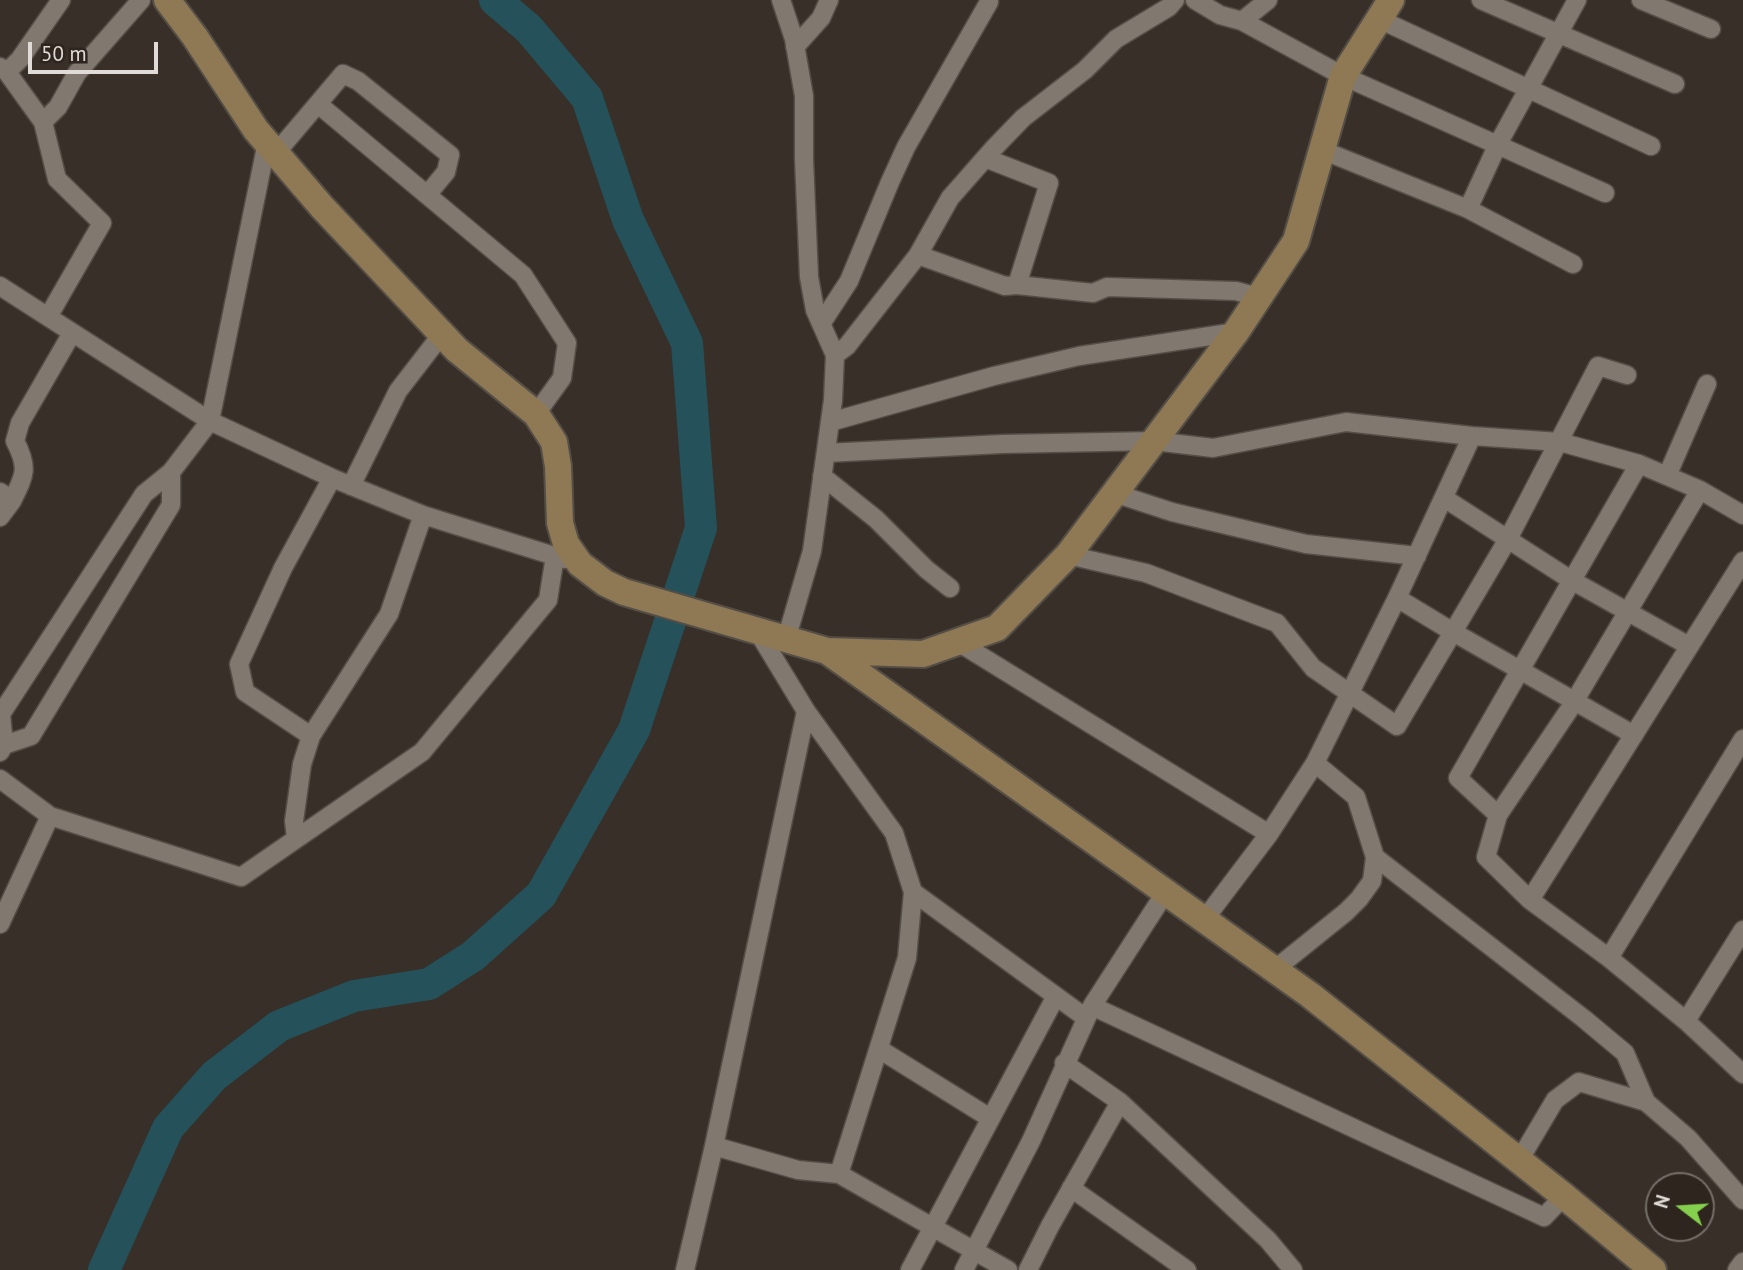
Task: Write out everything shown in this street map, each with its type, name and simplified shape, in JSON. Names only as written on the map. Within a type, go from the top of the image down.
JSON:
[{"type":"main road","points":[[167,0],[271,147],[329,215],[457,350],[536,414],[554,442],[558,466],[559,523],[568,560],[624,592],[827,652],[923,654],[997,628],[1068,555],[1237,332],[1296,242],[1343,76],[1385,10]]},
{"type":"main road","points":[[827,652],[1275,970],[1564,1196],[1653,1270]]},
{"type":"street","points":[[48,317],[102,223],[57,179],[43,122],[4,69],[20,59],[61,0]]},
{"type":"street","points":[[43,122],[58,107],[77,74],[141,0]]},
{"type":"street","points":[[780,0],[795,47],[804,96],[809,277],[815,310],[835,355],[830,422],[812,551],[786,640]]},
{"type":"street","points":[[795,47],[821,18],[829,0]]},
{"type":"street","points":[[835,355],[847,346],[918,256],[950,198],[1023,118],[1085,70],[1116,39],[1169,7],[1175,0]]},
{"type":"street","points":[[1195,0],[1220,15],[1242,21],[1343,76],[1605,193]]},
{"type":"street","points":[[1242,21],[1268,0]]},
{"type":"street","points":[[1481,0],[1675,84]]},
{"type":"street","points":[[1468,209],[1498,144],[1577,0]]},
{"type":"street","points":[[1641,0],[1711,29]]},
{"type":"street","points":[[821,324],[849,281],[906,147],[989,2]]},
{"type":"street","points":[[1385,10],[1528,88],[1651,146]]},
{"type":"street","points":[[171,472],[171,505],[32,736],[2,749],[1,714],[144,494],[171,472],[210,421],[271,147],[318,104],[343,74],[358,80],[450,155],[446,172],[427,195]]},
{"type":"street","points":[[318,104],[523,275],[567,343],[562,378],[536,414]]},
{"type":"street","points":[[1322,150],[1468,209],[1573,264]]},
{"type":"street","points":[[985,158],[1049,183],[1017,285]]},
{"type":"street","points":[[918,256],[1005,286],[1093,293],[1107,287],[1236,291],[1258,297]]},
{"type":"street","points":[[0,286],[210,421],[332,478],[423,515],[568,560],[548,600],[422,752],[241,877],[50,816],[0,779]]},
{"type":"street","points":[[830,422],[994,376],[1079,356],[1237,332]]},
{"type":"street","points":[[0,517],[6,497],[24,475],[24,458],[15,441],[20,423],[72,333]]},
{"type":"street","points":[[351,485],[398,391],[442,334]]},
{"type":"street","points":[[1068,555],[1146,573],[1277,623],[1313,668],[1397,726],[1508,539],[1598,366],[1626,375]]},
{"type":"street","points":[[1667,476],[1707,384]]},
{"type":"street","points":[[826,453],[1154,440],[1213,448],[1346,422],[1472,436],[1560,442],[1639,464],[1700,490],[1743,515]]},
{"type":"street","points":[[1204,920],[1269,834],[1315,763],[1397,598],[1472,436]]},
{"type":"street","points":[[1498,815],[1458,778],[1639,464]]},
{"type":"street","points":[[822,476],[876,519],[926,569],[950,588]]},
{"type":"street","points":[[311,736],[245,692],[239,664],[283,568],[332,478]]},
{"type":"street","points":[[1700,490],[1575,701],[1498,815],[1486,857],[1530,901],[1609,958],[1686,1021],[1743,1074]]},
{"type":"street","points":[[1114,493],[1172,512],[1306,544],[1417,556]]},
{"type":"street","points":[[1444,498],[1571,580],[1689,646]]},
{"type":"street","points":[[296,838],[294,821],[302,764],[311,736],[389,614],[423,515]]},
{"type":"street","points":[[1530,901],[1743,561]]},
{"type":"street","points":[[1397,598],[1634,735]]},
{"type":"street","points":[[758,632],[806,711],[894,833],[913,892],[907,958],[839,1174]]},
{"type":"street","points":[[958,642],[1269,834]]},
{"type":"street","points":[[685,1270],[714,1146],[806,711]]},
{"type":"street","points":[[1609,958],[1743,739]]},
{"type":"street","points":[[1275,970],[1359,900],[1372,881],[1375,858],[1356,797],[1315,763]]},
{"type":"street","points":[[0,924],[50,816]]},
{"type":"street","points":[[1375,858],[1572,1009],[1625,1054],[1646,1102]]},
{"type":"street","points":[[913,892],[1056,996],[1089,1012],[1544,1217],[1564,1196]]},
{"type":"street","points":[[964,1270],[1031,1141],[1089,1012],[1165,893]]},
{"type":"street","points":[[1686,1021],[1738,950],[1743,930]]},
{"type":"street","points":[[910,1270],[1056,996]]},
{"type":"street","points":[[879,1049],[990,1118]]},
{"type":"street","points":[[1064,1063],[1119,1102],[1268,1240],[1293,1270]]},
{"type":"street","points":[[1516,1158],[1523,1154],[1555,1100],[1578,1082],[1646,1102],[1688,1138],[1743,1200]]},
{"type":"street","points":[[1028,1270],[1119,1102]]},
{"type":"street","points":[[714,1146],[798,1170],[839,1174],[1008,1270]]},
{"type":"street","points":[[1072,1188],[1187,1270]]},
{"type":"street","points":[[1737,1270],[1743,1262]]},
{"type":"waterway","points":[[104,1270],[168,1128],[214,1076],[279,1026],[354,996],[429,984],[473,956],[541,895],[634,730],[701,528],[687,343],[628,220],[587,98],[529,29],[495,0]]}]
